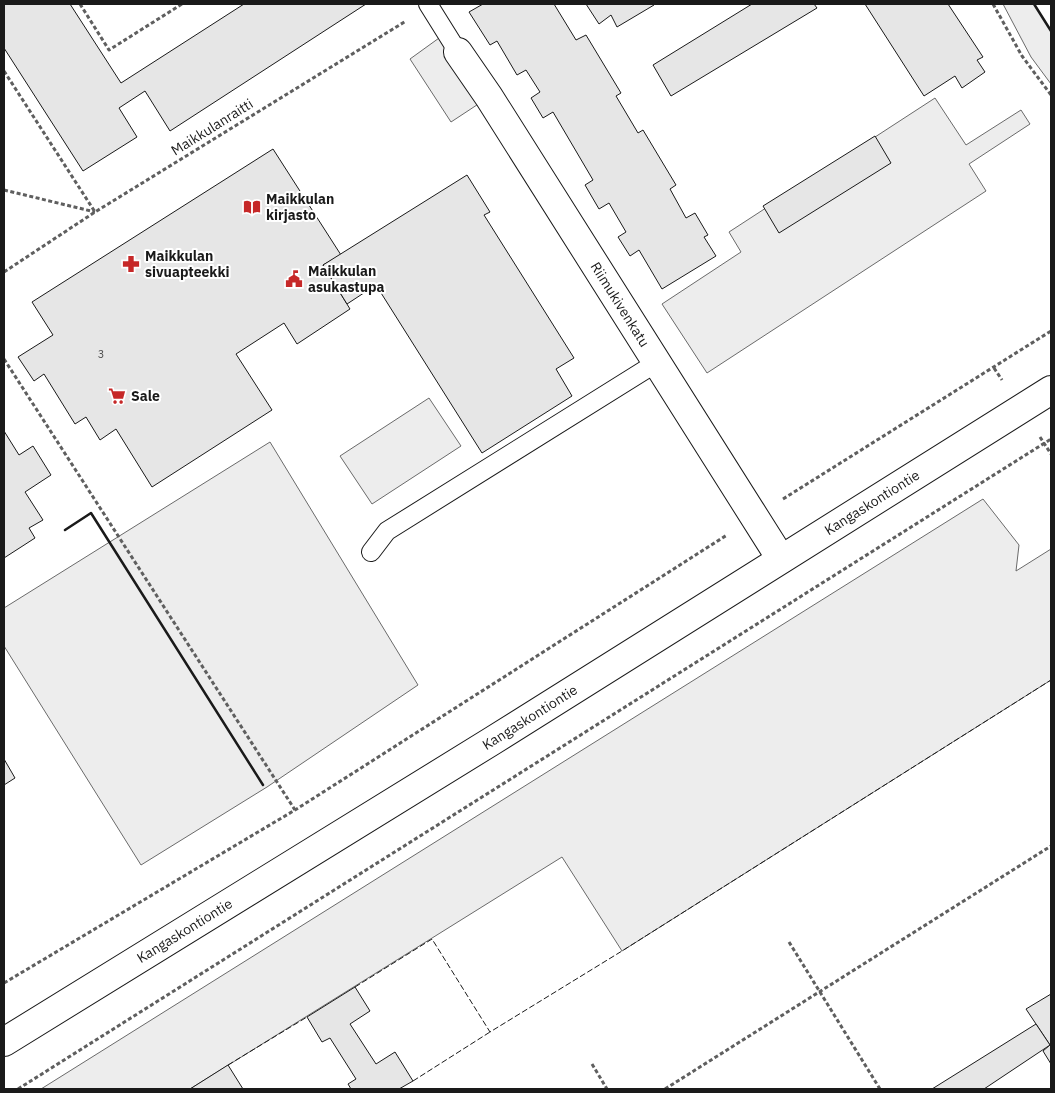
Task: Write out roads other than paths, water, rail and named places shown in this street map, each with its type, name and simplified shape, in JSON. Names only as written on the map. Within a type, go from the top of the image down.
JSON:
[{"type":"street","name":"Riimukivenkatu","points":[[458,52],[489,97],[753,518],[781,559]]},
{"type":"street","name":"Kangaskontiontie","points":[[4,1042],[483,747],[1051,390]]},
{"type":"lane","points":[[429,5],[458,52]]},
{"type":"lane","points":[[372,552],[387,531],[656,363]]},
{"type":"place","name":"Maikkulan kirjasto","points":[[252,207]]},
{"type":"place","name":"Maikkulan sivuapteekki","points":[[131,264]]},
{"type":"place","name":"Maikkulan asukastupa","points":[[294,279]]},
{"type":"place","name":"Sale","points":[[117,396]]}]
